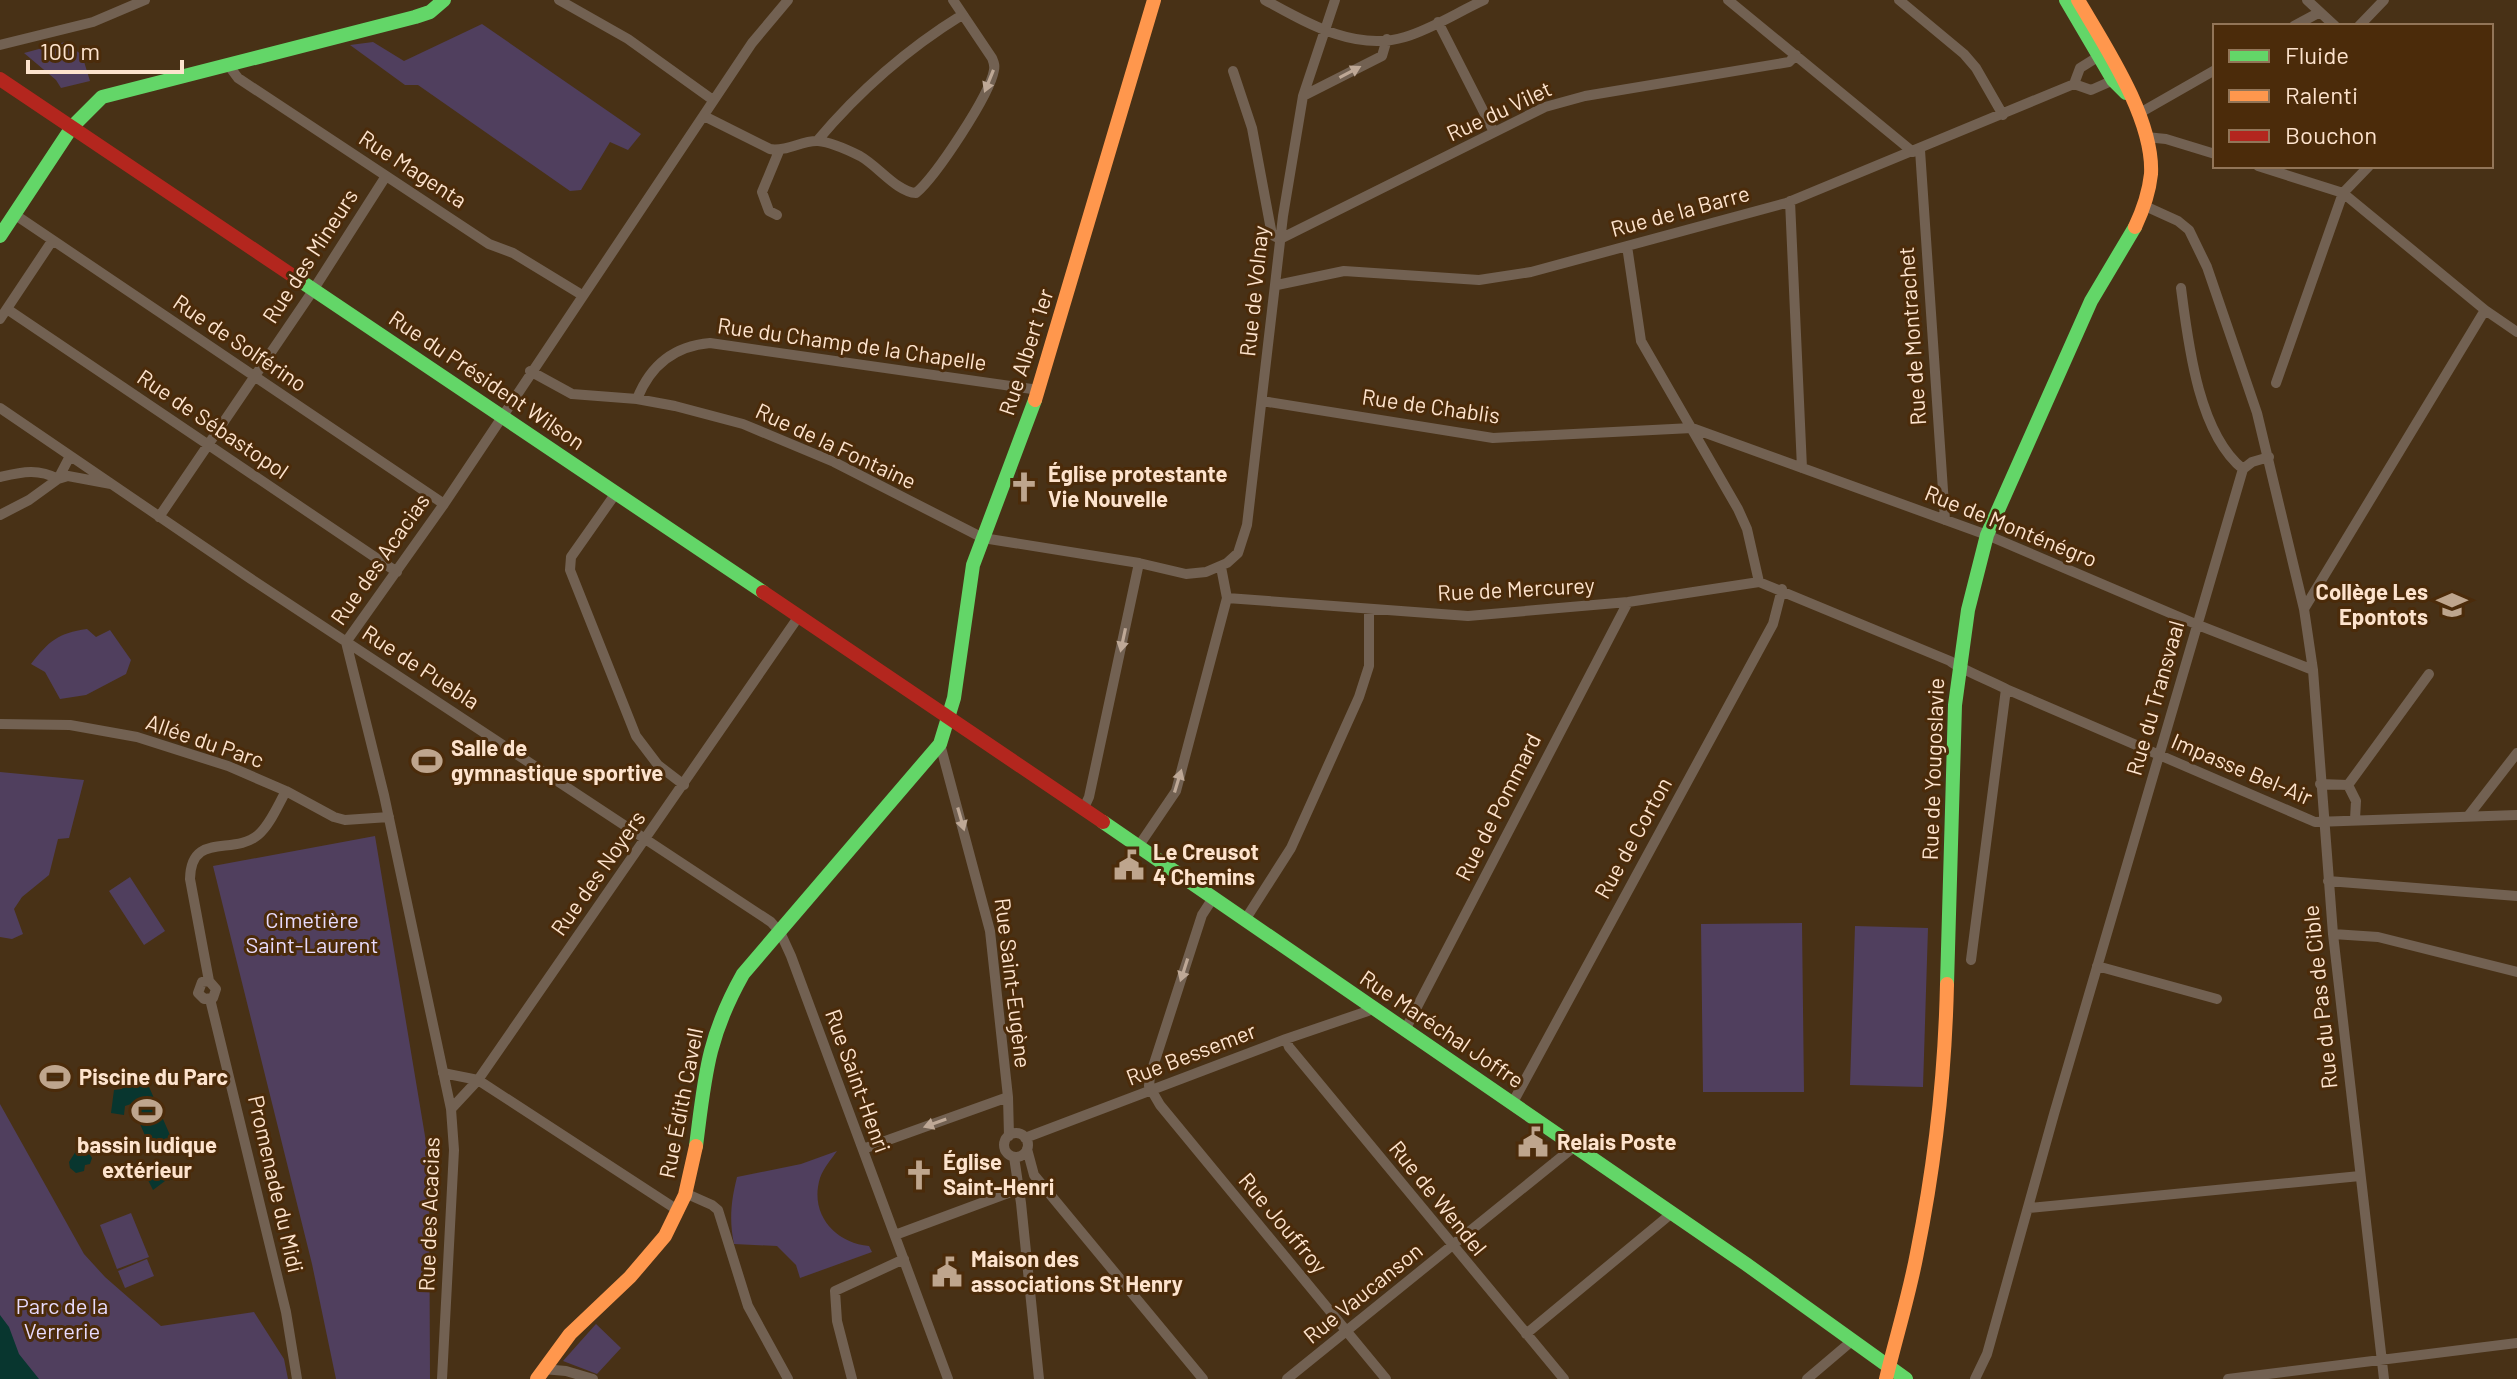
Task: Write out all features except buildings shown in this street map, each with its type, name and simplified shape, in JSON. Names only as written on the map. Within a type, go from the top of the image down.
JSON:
[{"type":"main road","points":[[0,236],[72,127],[102,97],[415,17],[430,12],[444,0]]},
{"type":"main road","name":"Rue Albert 1er","points":[[950,718],[970,577],[1039,390],[1154,0]]},
{"type":"main road","name":"Rue de Yougoslavie","points":[[1887,1373],[1917,1255],[1945,1061],[1955,705],[1968,610],[1987,535],[2091,301],[2126,245],[2145,206],[2151,172],[2146,137],[2138,114],[2078,1]]},
{"type":"main road","name":"Rue du Président Wilson","points":[[0,79],[950,718]]},
{"type":"main road","name":"Rue Édith Cavell","points":[[548,1374],[565,1337],[655,1248],[679,1211],[696,1154],[705,1075],[722,1014],[743,974],[940,744],[950,718]]},
{"type":"main road","name":"Rue Maréchal Joffre","points":[[950,718],[1672,1213],[1853,1340],[1887,1373],[1906,1379]]},
{"type":"street","points":[[0,45],[93,22],[145,0]]},
{"type":"street","points":[[559,0],[628,39],[713,100]]},
{"type":"street","name":"Rue des Acacias","points":[[442,1379],[454,1150],[451,1109],[389,817],[346,642],[444,504],[752,43],[788,0]]},
{"type":"street","points":[[704,116],[758,145],[779,151],[817,141],[859,156],[908,193],[916,193],[942,161],[983,97],[995,67],[953,0]]},
{"type":"street","points":[[1265,0],[1325,31],[1370,41],[1404,37],[1484,0]]},
{"type":"street","name":"Rue de Volnay","points":[[1221,567],[1238,553],[1243,542],[1277,285],[1280,239],[1303,96],[1335,0]]},
{"type":"street","points":[[1728,0],[1916,151]]},
{"type":"street","points":[[1899,0],[1964,54],[1976,68],[2003,115]]},
{"type":"street","points":[[2307,0],[2333,24]]},
{"type":"street","points":[[2361,24],[2384,0]]},
{"type":"street","points":[[2298,24],[2320,12]]},
{"type":"street","points":[[817,141],[887,70],[919,43],[962,15]]},
{"type":"street","points":[[1438,22],[1494,132]]},
{"type":"street","points":[[1303,96],[1382,56],[1387,39]]},
{"type":"street","name":"Rue de la Barre","points":[[2074,84],[2080,68],[2104,54]]},
{"type":"street","name":"Rue du Vilet","points":[[1280,239],[1545,107],[1585,96],[1789,62],[1796,55]]},
{"type":"street","name":"Rue Magenta","points":[[229,66],[238,78],[489,244],[513,253],[582,295]]},
{"type":"street","points":[[1233,71],[1252,128],[1272,235],[1280,239]]},
{"type":"street","points":[[2138,114],[2213,71]]},
{"type":"street","name":"Rue de la Barre","points":[[1277,285],[1344,271],[1479,280],[1506,277],[1790,201],[2074,84],[2091,90],[2118,78]]},
{"type":"street","points":[[2146,137],[2166,139],[2213,153]]},
{"type":"street","points":[[777,215],[769,211],[762,192],[779,151]]},
{"type":"street","name":"Rue de Montrachet","points":[[1916,151],[1945,520]]},
{"type":"street","points":[[2264,168],[2343,193],[2485,310],[2517,332]]},
{"type":"street","points":[[2276,383],[2343,193],[2367,168]]},
{"type":"street","name":"Rue des Mineurs","points":[[159,517],[314,289],[386,176]]},
{"type":"street","points":[[1790,201],[1802,468]]},
{"type":"street","name":"Rue du Pas de Cible","points":[[2145,206],[2178,221],[2189,230],[2210,275],[2257,413],[2304,609],[2313,670],[2333,934],[2384,1379]]},
{"type":"street","name":"Rue de Solférino","points":[[14,214],[444,504]]},
{"type":"street","points":[[0,319],[52,241]]},
{"type":"street","points":[[1627,246],[1641,341],[1744,523],[1759,582]]},
{"type":"street","points":[[2181,288],[2191,361],[2203,400],[2229,458],[2243,469],[2252,462],[2269,457]]},
{"type":"street","name":"Rue de Sébastopol","points":[[7,309],[397,572]]},
{"type":"street","points":[[2304,609],[2485,310]]},
{"type":"street","name":"Rue du Champ de la Chapelle","points":[[637,399],[650,374],[671,355],[696,344],[710,343],[1039,390]]},
{"type":"street","name":"Rue de la Fontaine","points":[[530,371],[572,394],[637,399],[709,414],[764,432],[834,462],[983,538],[1139,563],[1186,574],[1221,567]]},
{"type":"street","name":"Rue de Chablis","points":[[1262,401],[1493,438],[1692,428]]},
{"type":"street","name":"Rue de Puebla","points":[[0,408],[346,642],[771,922],[780,932]]},
{"type":"street","name":"Rue de Monténégro","points":[[1692,428],[1987,535],[2198,625],[2313,670]]},
{"type":"street","points":[[0,515],[63,478],[75,458]]},
{"type":"street","name":"Rue du Transvaal","points":[[1975,1379],[1987,1354],[2243,469]]},
{"type":"street","points":[[0,477],[29,471],[113,484]]},
{"type":"street","points":[[616,493],[571,557],[570,570],[636,736],[658,765],[684,785]]},
{"type":"street","points":[[1083,810],[1089,797],[1139,563]]},
{"type":"street","points":[[1138,847],[1176,791],[1227,598],[1221,567]]},
{"type":"street","name":"Impasse Bel-Air","points":[[1759,582],[1950,661],[1958,668],[1966,668],[2006,689],[2315,822],[2355,819],[2356,801],[2348,785],[2429,674]]},
{"type":"street","name":"Rue de Mercurey","points":[[1227,598],[1468,616],[1628,602],[1759,582]]},
{"type":"street","name":"Rue de Corton","points":[[1512,1104],[1773,624],[1782,589]]},
{"type":"street","name":"Rue de Pommard","points":[[1405,1030],[1628,602]]},
{"type":"street","points":[[1245,920],[1291,848],[1359,697],[1369,666],[1369,610]]},
{"type":"street","name":"Rue des Noyers","points":[[451,1109],[478,1080],[799,616]]},
{"type":"street","points":[[1971,960],[2006,689]]},
{"type":"street","name":"Allée du Parc","points":[[0,724],[70,725],[137,737],[223,764],[286,791],[334,817],[345,820],[389,817]]},
{"type":"street","name":"Rue Saint-Eugène","points":[[940,744],[987,911],[1008,1097],[1009,1136]]},
{"type":"street","points":[[2469,815],[2517,753]]},
{"type":"street","points":[[2320,784],[2348,785]]},
{"type":"street","name":"Promenade du Midi","points":[[286,791],[259,835],[238,844],[213,845],[203,850],[190,866],[190,879],[209,981],[202,982],[197,990],[201,998],[210,999],[286,1312],[297,1379]]},
{"type":"street","points":[[2355,819],[2517,815]]},
{"type":"street","points":[[2328,881],[2517,896]]},
{"type":"street","points":[[1151,1091],[1150,1076],[1202,915],[1213,898]]},
{"type":"street","name":"Rue Saint-Henri","points":[[780,932],[948,1379]]},
{"type":"street","points":[[2333,934],[2378,937],[2517,972]]},
{"type":"street","points":[[2097,966],[2217,999]]},
{"type":"street","name":"Rue Bessemer","points":[[1026,1144],[1151,1091],[1368,1011],[1370,1007]]},
{"type":"street","name":"Rue de Wendel","points":[[1286,1039],[1289,1047],[1452,1247],[1564,1379]]},
{"type":"street","points":[[443,1073],[478,1080],[679,1211]]},
{"type":"street","name":"Rue Jouffroy","points":[[1151,1091],[1386,1379]]},
{"type":"street","points":[[863,1149],[1008,1097]]},
{"type":"street","points":[[1039,1379],[1019,1189],[1014,1157],[1005,1149],[1009,1136],[1019,1134],[1026,1144],[1034,1175],[1203,1379]]},
{"type":"street","points":[[1014,1157],[1022,1156],[1026,1144]]},
{"type":"street","name":"Rue Vaucanson","points":[[1287,1379],[1575,1146]]},
{"type":"street","points":[[2029,1208],[2360,1176]]},
{"type":"street","points":[[895,1235],[1019,1189]]},
{"type":"street","points":[[685,1193],[718,1210],[748,1306],[788,1379]]},
{"type":"street","points":[[1526,1334],[1672,1213]]},
{"type":"street","points":[[852,1379],[837,1321],[835,1291],[904,1259]]},
{"type":"street","points":[[1807,1379],[1853,1340]]},
{"type":"street","points":[[2228,1379],[2517,1343]]},
{"type":"street","points":[[548,1374],[593,1379]]},
{"type":"green space","points":[[482,24],[641,134],[628,150],[610,142],[581,190],[570,191],[418,85],[405,85],[350,45],[373,42],[404,61]]},
{"type":"green space","points":[[65,42],[82,55],[90,81],[61,88],[24,53]]},
{"type":"green space","points":[[87,629],[96,637],[110,630],[131,660],[126,674],[86,695],[60,699],[45,672],[31,664],[55,639]]},
{"type":"green space","points":[[0,772],[84,780],[69,838],[58,839],[49,875],[22,897],[14,909],[23,934],[12,939],[0,937]]},
{"type":"green space","name":"Cimetière Saint-Laurent","points":[[375,836],[429,1160],[430,1379],[336,1379],[312,1264],[213,866]]},
{"type":"green space","points":[[130,877],[165,931],[144,945],[109,891]]},
{"type":"green space","points":[[1802,923],[1804,1092],[1703,1092],[1701,924]]},
{"type":"green space","points":[[1855,926],[1928,928],[1923,1087],[1850,1085]]},
{"type":"green space","name":"Parc de la Verrerie","points":[[0,1104],[84,1254],[105,1277],[161,1326],[254,1312],[284,1359],[288,1379],[0,1379]]},
{"type":"green space","points":[[837,1151],[820,1178],[818,1203],[822,1215],[836,1233],[857,1244],[869,1246],[872,1252],[800,1278],[796,1265],[777,1246],[734,1244],[731,1210],[737,1177],[801,1164]]},
{"type":"green space","points":[[131,1213],[149,1257],[117,1269],[100,1225]]},
{"type":"green space","points":[[147,1259],[154,1276],[125,1288],[118,1271]]},
{"type":"green space","points":[[596,1324],[621,1348],[597,1374],[563,1361]]},
{"type":"water","name":"bassin ludique extérieur","points":[[143,1073],[173,1142],[152,1151],[131,1104],[125,1106],[124,1115],[111,1113],[114,1090],[122,1089],[122,1081]]},
{"type":"water","points":[[76,1151],[88,1152],[92,1158],[84,1171],[76,1173],[69,1162]]},
{"type":"water","points":[[168,1163],[176,1179],[165,1181],[153,1190],[145,1174]]},
{"type":"water","points":[[0,1315],[9,1327],[19,1354],[39,1379],[0,1379]]},
{"type":"traffic: fast","points":[[0,236],[72,127],[102,97],[415,17],[430,12],[444,0]]},
{"type":"traffic: fast","points":[[2066,0],[2113,80],[2126,93]]},
{"type":"traffic: fast","points":[[1947,984],[1955,705],[1968,610],[1987,535],[2091,301],[2135,227]]},
{"type":"traffic: fast","points":[[299,280],[763,592]]},
{"type":"traffic: fast","points":[[696,1146],[709,1058],[722,1018],[743,974],[940,744],[954,698],[973,565],[1035,400]]},
{"type":"traffic: fast","points":[[1103,822],[1746,1264],[1906,1379]]},
{"type":"traffic: slow","points":[[1035,400],[1154,0]]},
{"type":"traffic: slow","points":[[2078,0],[2126,84],[2145,130],[2151,174],[2135,227]]},
{"type":"traffic: slow","points":[[1886,1379],[1914,1269],[1929,1186],[1941,1086],[1947,984]]},
{"type":"traffic: slow","points":[[537,1379],[570,1334],[630,1277],[665,1236],[685,1195],[696,1146]]},
{"type":"traffic: jam","points":[[0,79],[299,280]]},
{"type":"traffic: jam","points":[[763,592],[1103,822]]},
{"type":"place","name":"Église protestante Vie Nouvelle","points":[[1024,487]]},
{"type":"place","name":"Collège Les Epontots","points":[[2452,605]]},
{"type":"place","name":"Salle de gymnastique sportive","points":[[427,761]]},
{"type":"place","name":"Le Creusot 4 Chemins","points":[[1129,865]]},
{"type":"place","name":"Piscine du Parc","points":[[55,1077]]},
{"type":"place","name":"bassin ludique extérieur","points":[[147,1111]]},
{"type":"place","name":"Relais Poste","points":[[1533,1142]]},
{"type":"place","name":"Église Saint-Henri","points":[[919,1175]]},
{"type":"place","name":"Maison des associations St Henry","points":[[947,1272]]}]
